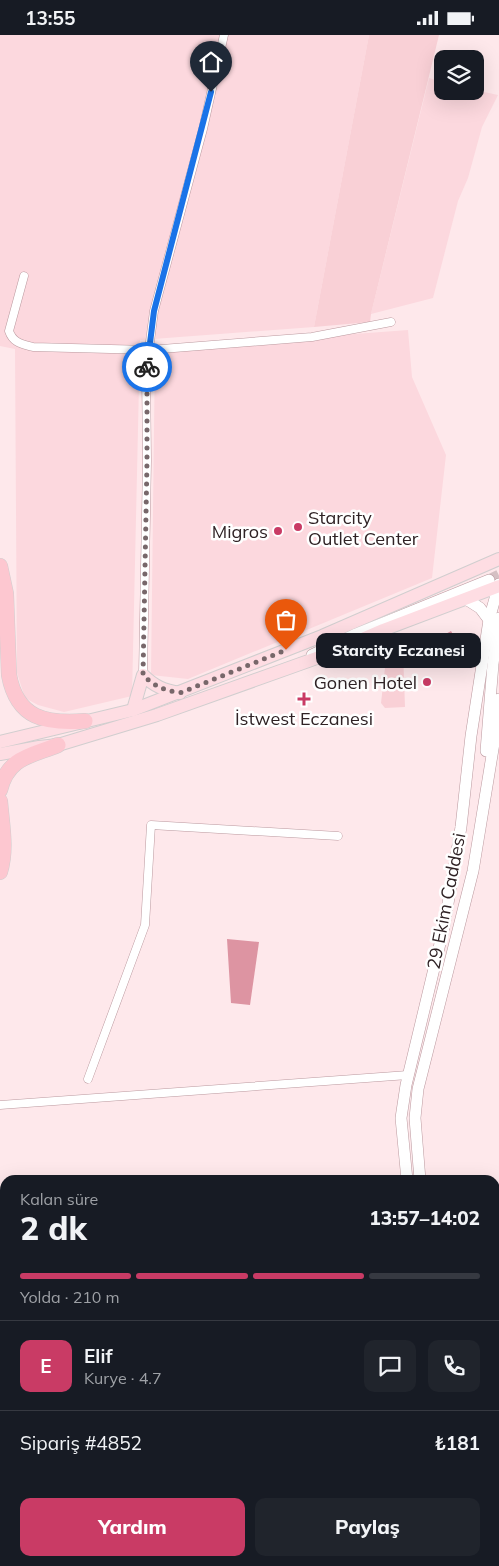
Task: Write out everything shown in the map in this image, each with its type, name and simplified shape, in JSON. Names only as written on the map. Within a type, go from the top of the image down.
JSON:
[{"type":"highway","points":[[0,566],[7,601],[9,675],[11,688],[16,699],[23,708],[45,720],[62,723],[85,721]]},
{"type":"highway","points":[[0,789],[3,779],[13,765],[58,745]]},
{"type":"highway","points":[[0,801],[4,860],[0,873]]},
{"type":"main road","points":[[0,741],[133,710],[180,693],[322,636],[499,559]]},
{"type":"main road","points":[[0,754],[58,745],[157,715],[328,654],[383,629],[466,599],[496,584]]},
{"type":"main road","points":[[484,808],[496,584]]},
{"type":"main road","points":[[286,669],[356,634],[496,584]]},
{"type":"main road","points":[[466,599],[494,619]]},
{"type":"main road","name":"29 Ekim Caddesi","points":[[407,1175],[401,1118],[408,1075],[444,927],[461,827],[471,736],[494,619]]},
{"type":"main road","points":[[133,710],[143,675],[152,684],[162,689],[180,693]]},
{"type":"main road","name":"29 Ekim Caddesi","points":[[420,1175],[415,1118],[418,1089],[471,880],[495,737],[499,699]]},
{"type":"street","points":[[143,675],[147,461],[146,372],[154,311],[203,129],[224,35]]},
{"type":"street","points":[[24,276],[9,331],[17,343],[33,347],[149,350],[312,337],[391,322]]},
{"type":"street","points":[[88,1079],[145,925],[151,825],[338,836]]},
{"type":"street","points":[[0,1105],[408,1075]]},
{"type":"shaded area","points":[[0,35],[369,35],[314,327],[140,340],[132,696],[64,712],[38,705],[25,698],[17,673],[15,349],[0,346]]},
{"type":"shaded area","points":[[369,35],[439,35],[370,322],[314,327]]},
{"type":"shaded area","points":[[429,78],[434,80],[434,100],[484,100],[484,92],[498,95],[482,127],[468,178],[458,201],[433,298],[371,314]]},
{"type":"shaded area","points":[[408,330],[412,377],[446,455],[432,578],[188,679],[151,675],[155,349]]},
{"type":"shaded area","points":[[451,631],[458,643],[453,646],[454,649],[452,650],[450,647],[446,650],[440,637]]},
{"type":"shaded area","points":[[403,651],[405,707],[385,708],[381,703],[386,659]]},
{"type":"shaded area","points":[[227,939],[259,942],[250,1005],[231,1003]]},
{"type":"tunnel","points":[[489,580],[499,575]]},
{"type":"way so far","points":[[147,367],[143,675],[152,684],[162,689],[180,693],[286,650]]},
{"type":"place","name":"Starcity Outlet Center","points":[[298,527]]},
{"type":"place","name":"Migros","points":[[278,531]]},
{"type":"place","name":"Starcity Eczanesi","points":[[286,650]]},
{"type":"place","name":"Gonen Hotel","points":[[427,682]]},
{"type":"place","name":"İstwest Eczanesi","points":[[304,699]]},
{"type":"route","points":[[147,367],[154,311],[203,129],[211,92]]}]
